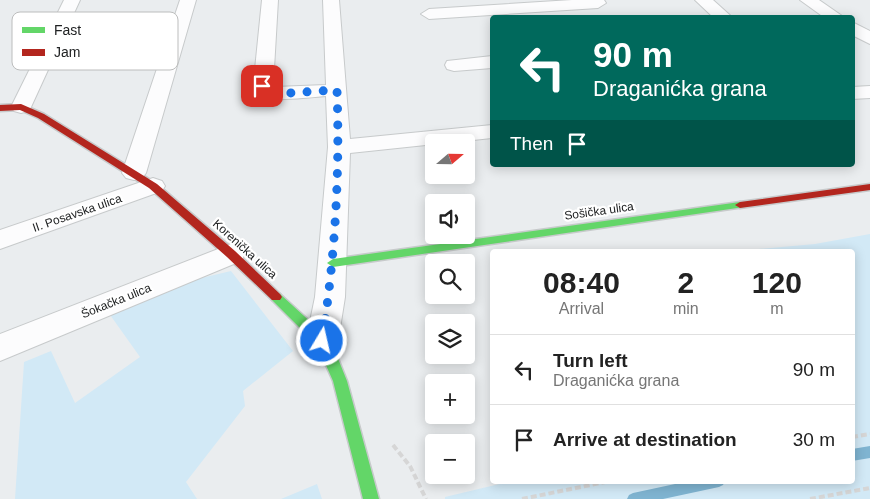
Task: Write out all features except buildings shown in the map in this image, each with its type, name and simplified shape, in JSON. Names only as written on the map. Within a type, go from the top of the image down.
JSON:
[{"type":"street","points":[[66,12],[72,0]]},
{"type":"street","points":[[178,41],[188,0]]},
{"type":"street","points":[[270,0],[263,90],[273,94],[337,90]]},
{"type":"street","points":[[322,341],[333,262],[339,147],[331,0]]},
{"type":"street","points":[[703,0],[722,15]]},
{"type":"street","points":[[808,0],[831,15]]},
{"type":"street","points":[[430,14],[596,2],[608,15]]},
{"type":"street","points":[[855,30],[870,39]]},
{"type":"street","points":[[454,65],[490,62]]},
{"type":"street","points":[[21,107],[39,70]]},
{"type":"street","points":[[144,179],[171,70]]},
{"type":"street","points":[[855,94],[870,92]]},
{"type":"street","name":"Korenička ulica","points":[[0,108],[21,107],[41,116],[144,179],[232,254],[322,341],[340,381],[371,499]]},
{"type":"street","points":[[339,147],[490,131]]},
{"type":"street","name":"II. Posavska ulica","points":[[0,240],[144,179]]},
{"type":"street","name":"Sošička ulica","points":[[333,262],[870,187]]},
{"type":"street","name":"Šokačka ulica","points":[[0,348],[232,254]]},
{"type":"path","points":[[855,436],[870,434]]},
{"type":"path","points":[[522,499],[595,484]]},
{"type":"path","points":[[810,499],[870,488]]},
{"type":"shaded area","points":[[870,234],[870,499],[445,499],[445,497],[499,484],[855,484],[855,249],[758,249],[815,244]]},
{"type":"shaded area","points":[[231,271],[293,351],[243,391],[245,406],[186,482],[197,499],[15,499],[24,362],[51,351],[75,403],[140,357],[108,312],[197,279]]},
{"type":"shaded area","points":[[317,484],[322,499],[281,499]]},
{"type":"waterway","points":[[855,454],[870,452]]},
{"type":"waterway","points":[[633,499],[705,484]]},
{"type":"traffic: fast","points":[[333,263],[740,205]]},
{"type":"traffic: fast","points":[[276,297],[322,341],[328,351],[340,381],[371,499]]},
{"type":"traffic: jam","points":[[0,108],[21,107],[41,116],[153,186],[231,254],[276,297]]},
{"type":"traffic: jam","points":[[740,205],[870,187]]},
{"type":"route","points":[[262,86],[263,90],[273,94],[337,90],[339,147],[336,213],[330,297],[322,341]]}]
